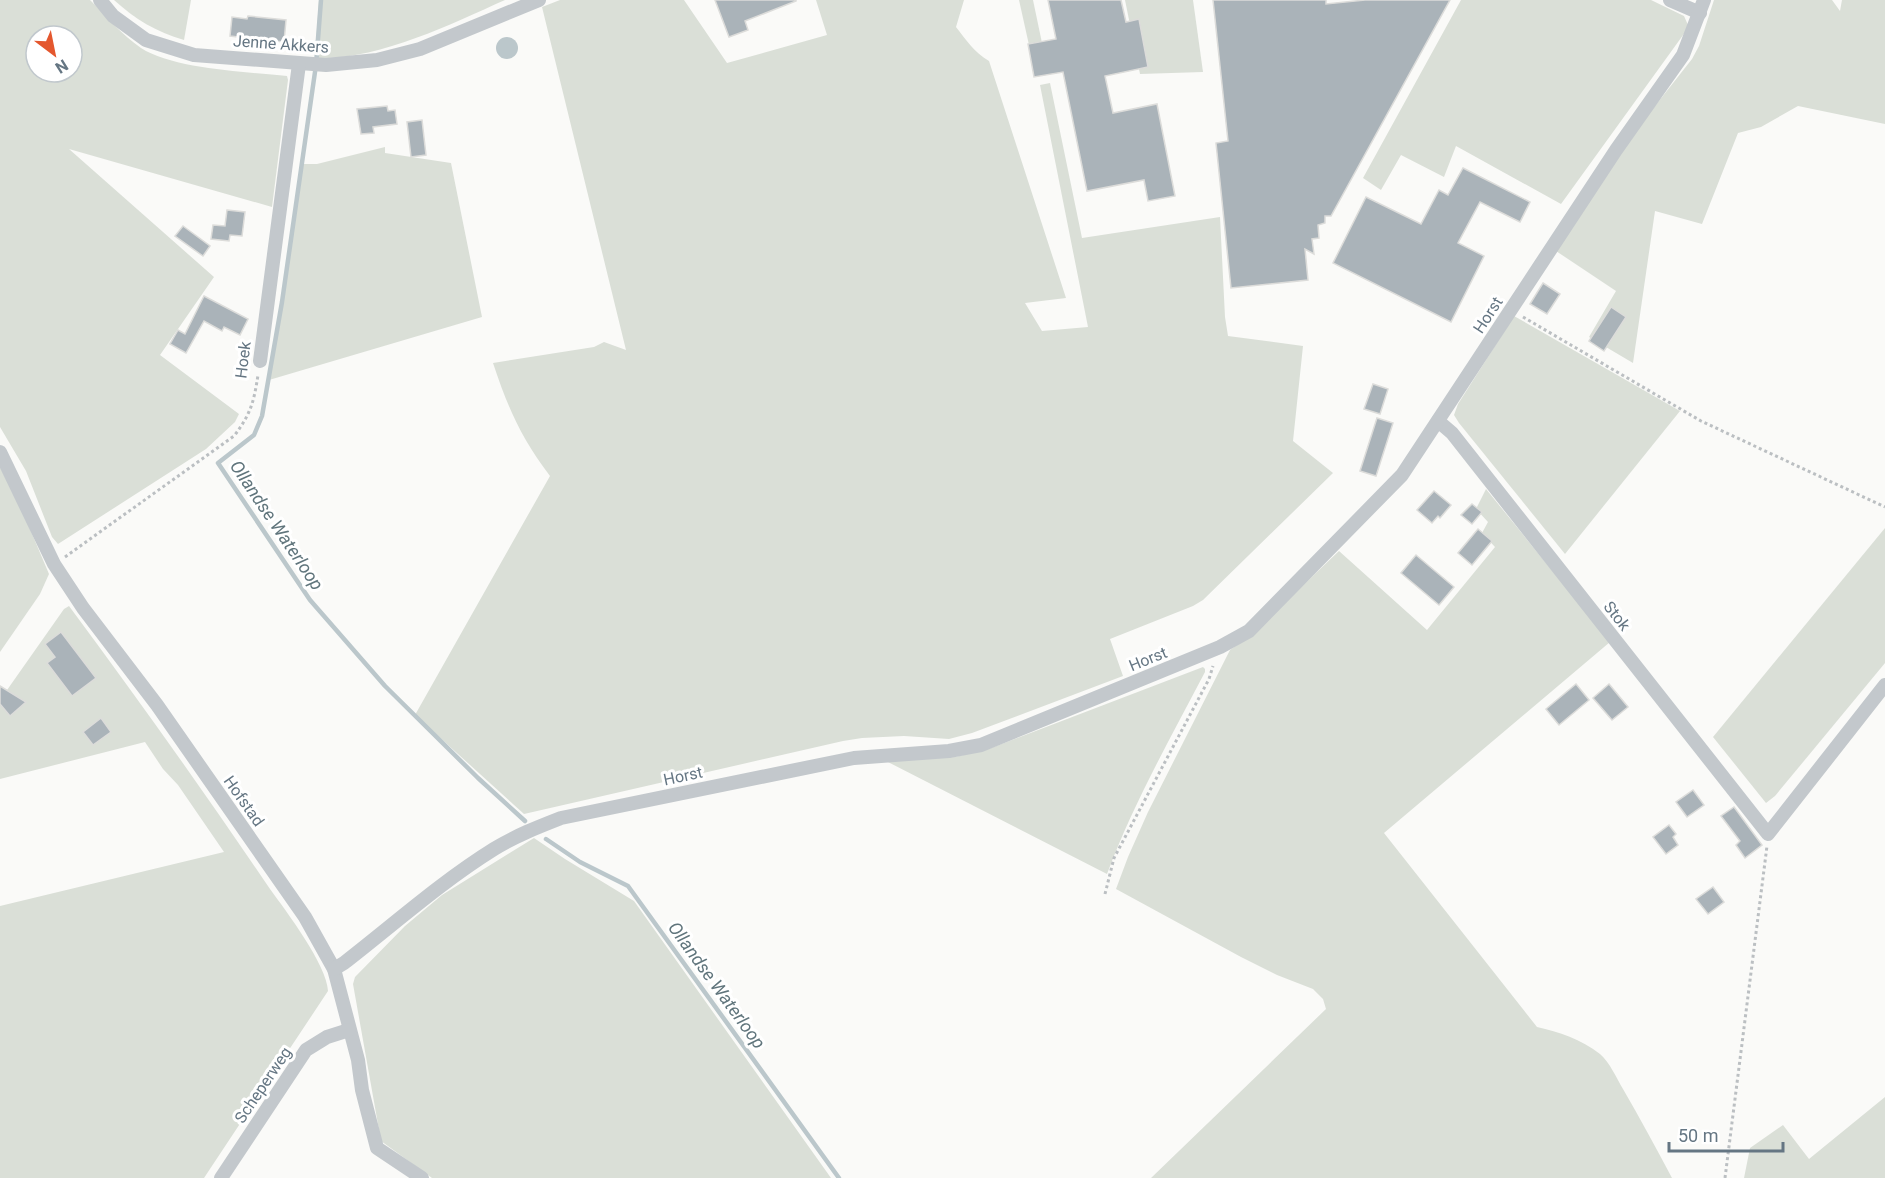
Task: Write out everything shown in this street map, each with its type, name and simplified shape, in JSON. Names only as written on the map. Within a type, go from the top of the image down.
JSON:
[{"type":"street","name":"Jenne Akkers","points":[[100,0],[113,16],[146,40],[194,55],[304,65],[377,60],[420,49],[539,0]]},
{"type":"street","points":[[1670,0],[1702,7]]},
{"type":"street","name":"Horst","points":[[334,969],[494,849],[525,832],[561,818],[854,758],[949,752],[981,745],[1220,647],[1249,631],[1402,475],[1616,150],[1683,55],[1702,7]]},
{"type":"street","name":"Hoek","points":[[260,361],[304,65]]},
{"type":"street","name":"Stok","points":[[1438,421],[1452,433],[1768,834]]},
{"type":"street","name":"Hofstad","points":[[0,452],[54,564],[83,608],[157,705],[305,917],[334,969],[358,1060],[362,1090],[376,1148],[422,1178]]},
{"type":"street","points":[[1768,834],[1885,685]]},
{"type":"street","name":"Scheperweg","points":[[221,1178],[306,1050],[327,1037],[349,1030]]},
{"type":"path","points":[[1511,310],[1701,421],[1885,507]]},
{"type":"path","name":"Hoek","points":[[54,564],[234,436],[246,422],[254,403],[260,361]]},
{"type":"path","points":[[1105,894],[1114,858],[1209,679],[1220,647]]},
{"type":"path","points":[[1725,1178],[1768,834]]},
{"type":"shaded area","points":[[0,0],[90,0],[127,37],[155,55],[191,65],[287,76],[272,207],[69,149],[214,277],[160,355],[239,414],[235,422],[206,449],[58,544],[52,537],[26,471],[0,427]]},
{"type":"shaded area","points":[[114,0],[191,0],[184,40],[146,24]]},
{"type":"shaded area","points":[[319,0],[505,0],[412,40],[387,48],[363,54],[315,58]]},
{"type":"shaded area","points":[[560,0],[684,0],[727,63],[827,35],[816,0],[964,0],[956,27],[975,50],[989,61],[1066,298],[1025,303],[1042,331],[1088,327],[1040,85],[1050,83],[1082,238],[1220,217],[1228,336],[1303,346],[1293,441],[1333,473],[1203,600],[1110,639],[1123,676],[972,733],[949,739],[904,736],[843,741],[524,814],[415,715],[550,476],[516,422],[493,363],[594,347],[604,342],[626,350],[542,7]]},
{"type":"shaded area","points":[[1019,0],[1033,0],[1042,43],[1029,45]]},
{"type":"shaded area","points":[[1125,0],[1193,0],[1203,72],[1140,74]]},
{"type":"shaded area","points":[[1461,0],[1651,0],[1684,16],[1688,25],[1686,31],[1561,204],[1456,146],[1444,177],[1401,155],[1381,190],[1363,178]]},
{"type":"shaded area","points":[[1714,0],[1832,0],[1840,11],[1842,0],[1885,0],[1885,124],[1798,106],[1761,127],[1738,133],[1702,224],[1655,211],[1633,363],[1589,337],[1616,291],[1556,251],[1640,125],[1692,59],[1699,46]]},
{"type":"shaded area","points":[[507,37],[515,40],[518,48],[515,56],[507,59],[499,56],[496,48],[499,40]]},
{"type":"shaded area","points":[[385,147],[385,153],[451,163],[482,317],[269,380],[303,164],[317,164]]},
{"type":"shaded area","points":[[1514,316],[1680,411],[1565,554],[1454,415],[1458,404]]},
{"type":"shaded area","points":[[0,467],[49,574],[40,594],[0,652]]},
{"type":"shaded area","points":[[1486,489],[1610,642],[1384,833],[1537,1027],[1578,1040],[1604,1058],[1672,1178],[1151,1178],[1326,1009],[1323,999],[1313,989],[1277,975],[1241,957],[1116,889],[1148,812],[1230,650],[1251,635],[1339,551],[1427,630],[1495,547],[1482,533],[1488,522],[1476,509]]},
{"type":"shaded area","points":[[1885,528],[1885,663],[1775,796],[1766,803],[1713,737]]},
{"type":"shaded area","points":[[69,606],[171,746],[295,924],[321,967],[326,980],[328,991],[204,1178],[0,1178],[0,906],[224,852],[145,742],[0,779],[0,700],[64,609]]},
{"type":"shaded area","points":[[1203,667],[1205,672],[1140,797],[1107,874],[886,761],[955,757],[991,748]]},
{"type":"shaded area","points":[[534,838],[634,901],[831,1178],[432,1178],[381,1141],[353,984],[355,977],[405,926],[442,895]]},
{"type":"shaded area","points":[[1885,1097],[1885,1178],[1744,1178],[1750,1148],[1783,1125],[1809,1159]]},
{"type":"building","points":[[715,0],[796,1],[745,21],[748,30],[729,37]]},
{"type":"building","points":[[1048,0],[1121,0],[1126,22],[1139,19],[1148,67],[1105,76],[1113,113],[1157,104],[1175,196],[1148,201],[1144,180],[1087,191],[1063,72],[1034,77],[1028,44],[1056,39]]},
{"type":"building","points":[[1213,0],[1326,0],[1326,4],[1365,0],[1450,0],[1331,216],[1325,216],[1325,223],[1318,225],[1319,238],[1312,239],[1314,254],[1305,249],[1308,280],[1231,288],[1216,143],[1228,141]]},
{"type":"building","points":[[248,16],[286,20],[284,42],[230,36],[232,17],[247,19]]},
{"type":"building","points":[[387,106],[388,111],[395,110],[397,124],[373,127],[374,133],[361,134],[357,109]]},
{"type":"building","points":[[422,120],[426,155],[411,157],[407,122]]},
{"type":"building","points":[[1463,168],[1530,202],[1520,222],[1480,202],[1458,243],[1484,256],[1451,322],[1333,263],[1366,197],[1421,224],[1439,190],[1448,195]]},
{"type":"building","points":[[227,210],[245,212],[242,236],[230,235],[229,241],[211,239],[213,225],[225,226]]},
{"type":"building","points":[[183,226],[210,246],[203,256],[175,236]]},
{"type":"building","points":[[1543,283],[1560,294],[1547,314],[1530,304]]},
{"type":"building","points":[[204,296],[248,319],[240,335],[224,327],[222,331],[204,321],[186,353],[170,344],[178,330],[185,334]]},
{"type":"building","points":[[1611,307],[1626,317],[1604,351],[1589,341]]},
{"type":"building","points":[[1373,384],[1388,389],[1380,414],[1364,409]]},
{"type":"building","points":[[1377,418],[1393,423],[1376,476],[1360,471]]},
{"type":"building","points":[[1434,491],[1451,505],[1440,518],[1438,516],[1432,523],[1417,510]]},
{"type":"building","points":[[1472,504],[1482,512],[1472,524],[1461,515]]},
{"type":"building","points":[[1478,529],[1492,541],[1472,565],[1458,553]]},
{"type":"building","points":[[1416,555],[1454,587],[1439,605],[1401,573]]},
{"type":"building","points":[[61,632],[96,678],[72,696],[47,663],[55,657],[45,644]]},
{"type":"building","points":[[1576,684],[1589,700],[1559,725],[1546,709]]},
{"type":"building","points":[[1609,684],[1628,707],[1612,720],[1593,698]]},
{"type":"building","points":[[0,686],[26,702],[10,716],[0,704]]},
{"type":"building","points":[[101,718],[111,732],[93,745],[83,732]]},
{"type":"building","points":[[1693,790],[1704,805],[1687,817],[1676,802]]},
{"type":"building","points":[[1734,807],[1762,845],[1745,858],[1736,845],[1740,841],[1721,816]]},
{"type":"building","points":[[1669,825],[1676,834],[1673,837],[1678,845],[1666,854],[1653,837]]},
{"type":"building","points":[[1713,887],[1724,902],[1708,914],[1696,899]]},
{"type":"waterway","name":"Ollandse Waterloop","points":[[321,0],[316,65],[282,302],[262,416],[254,435],[218,463],[310,600],[385,686],[525,821]]},
{"type":"waterway","name":"Ollandse Waterloop","points":[[546,839],[580,862],[628,886],[839,1178]]}]
